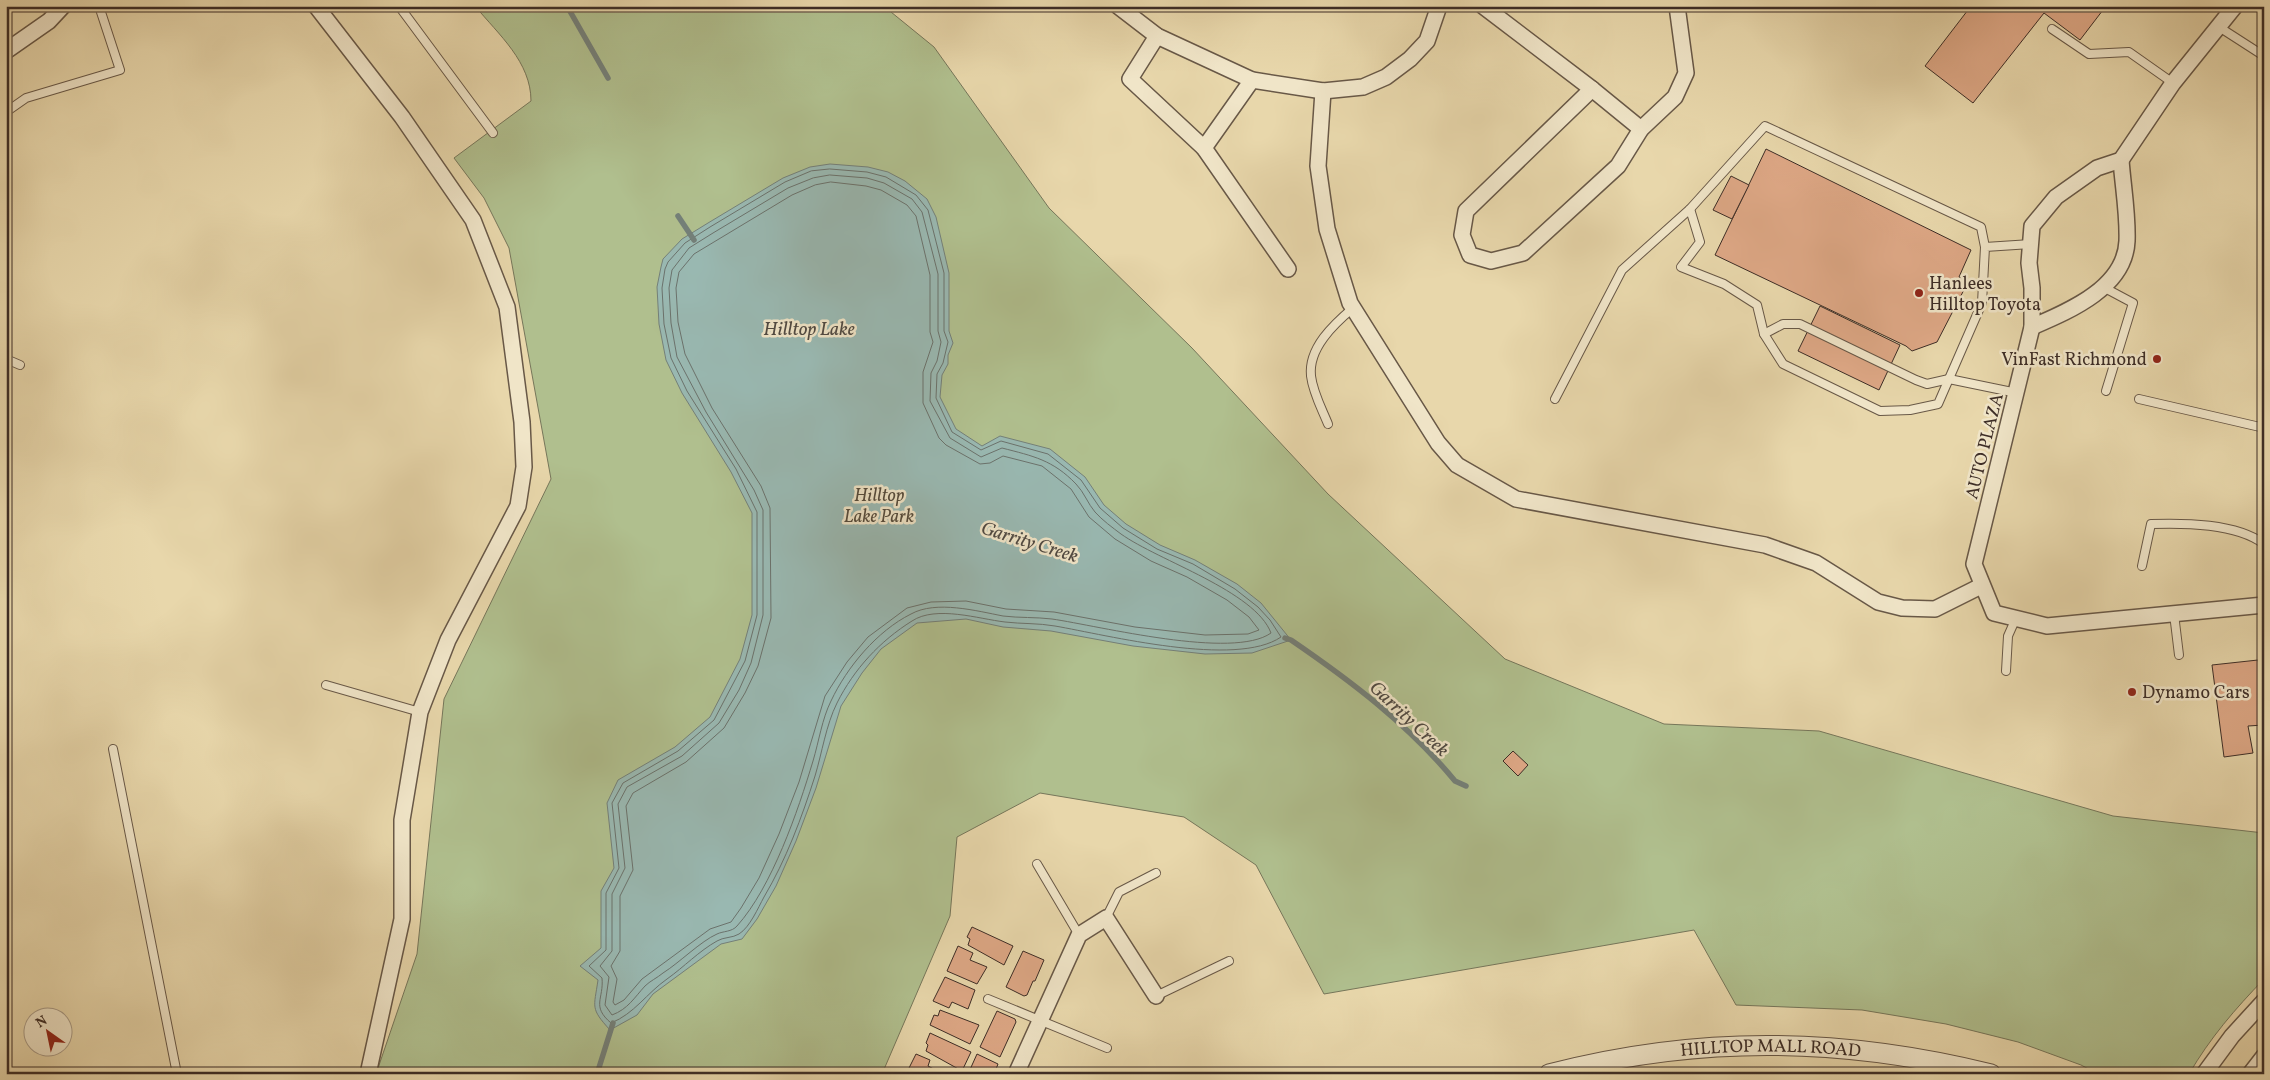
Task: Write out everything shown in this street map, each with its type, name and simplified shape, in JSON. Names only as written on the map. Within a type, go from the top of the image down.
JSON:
[{"type":"street","points":[[6,51],[49,21],[63,6]]},
{"type":"street","points":[[316,6],[402,117],[473,220],[507,307],[522,422],[524,466],[518,506],[448,640],[420,712],[402,820],[402,919],[368,1074]]},
{"type":"street","points":[[1118,6],[1157,36],[1252,80],[1323,91],[1363,87],[1386,77],[1410,60],[1427,41],[1440,6]]},
{"type":"street","points":[[1483,6],[1641,129]]},
{"type":"street","points":[[1592,89],[1466,211],[1462,235],[1470,255],[1491,261],[1523,253],[1618,166],[1641,129],[1674,97],[1686,73],[1677,6]]},
{"type":"street","points":[[2032,327],[2074,309],[2103,287],[2123,262],[2127,242],[2121,160],[2173,82],[2235,6]]},
{"type":"street","points":[[1157,36],[1130,79],[1204,148],[1288,269]]},
{"type":"street","points":[[1204,148],[1252,80]]},
{"type":"street","points":[[1323,91],[1318,166],[1326,230],[1353,308],[1438,443],[1458,465],[1516,499],[1765,545],[1816,563],[1878,602],[1902,608],[1935,609],[1981,586]]},
{"type":"street","name":"AUTO PLAZA","points":[[2121,160],[2097,168],[2056,197],[2032,226],[2028,263],[2032,288],[2032,327],[1974,564],[1981,586],[1994,613],[2047,626],[2264,605]]},
{"type":"street","points":[[1016,1074],[1080,935],[1106,918],[1156,996]]},
{"type":"street","points":[[2204,1074],[2232,1036],[2264,1001]]},
{"type":"street","name":"HILLTOP MALL ROAD","points":[[1549,1074],[1656,1052],[1702,1046],[1769,1044],[1814,1045],[1882,1052],[1927,1059],[1990,1074]]},
{"type":"street","points":[[2250,1074],[2264,1056]]},
{"type":"lane","points":[[6,112],[26,98],[120,70],[99,6]]},
{"type":"lane","points":[[399,6],[493,133]]},
{"type":"lane","points":[[2219,26],[2264,56]]},
{"type":"lane","points":[[2052,29],[2089,54],[2129,52],[2173,82]]},
{"type":"lane","points":[[1555,400],[1622,270],[1690,208],[1765,126],[1981,227],[1985,247],[1982,303],[1938,404],[1910,410],[1880,411],[1783,364],[1764,334],[1757,305],[1724,284],[1681,267],[1700,242],[1690,208]]},
{"type":"lane","points":[[1985,247],[2030,244]]},
{"type":"lane","points":[[2103,287],[2133,303],[2106,391]]},
{"type":"lane","points":[[1328,424],[1314,389],[1311,374],[1313,364],[1322,339],[1337,321],[1353,308]]},
{"type":"lane","points":[[1764,334],[1783,324],[1800,324],[1927,384],[1949,379],[2017,393]]},
{"type":"lane","points":[[6,359],[20,365]]},
{"type":"lane","points":[[2139,399],[2260,427]]},
{"type":"lane","points":[[2142,566],[2151,524],[2195,523],[2254,537],[2264,544]]},
{"type":"lane","points":[[2174,614],[2179,655]]},
{"type":"lane","points":[[2006,671],[2008,636],[2016,618]]},
{"type":"lane","points":[[326,684],[420,712]]},
{"type":"lane","points":[[112,749],[177,1074]]},
{"type":"lane","points":[[1037,864],[1061,908],[1080,935]]},
{"type":"lane","points":[[1106,918],[1119,892],[1156,872]]},
{"type":"lane","points":[[1156,996],[1228,961]]},
{"type":"lane","points":[[988,998],[1107,1048]]},
{"type":"green space","name":"Hilltop Lake Park","points":[[475,6],[890,6],[891,12],[934,47],[1049,208],[1192,348],[1328,494],[1505,659],[1664,724],[1819,731],[2113,816],[2264,833],[2264,979],[2224,1024],[2189,1074],[2098,1074],[2081,1065],[2018,1042],[1946,1024],[1862,1010],[1736,1005],[1694,930],[1324,994],[1256,865],[1184,817],[1040,793],[957,837],[950,916],[882,1074],[376,1074],[417,954],[444,699],[551,479],[509,248],[484,198],[454,158],[531,101],[530,87],[520,61]]},
{"type":"water","name":"Hilltop Lake","points":[[830,164],[868,167],[888,172],[905,181],[927,199],[936,217],[949,273],[949,331],[953,343],[948,355],[948,364],[942,375],[940,397],[956,429],[982,446],[1000,436],[1050,449],[1085,477],[1104,505],[1126,524],[1160,545],[1195,560],[1237,584],[1261,603],[1291,640],[1252,653],[1205,654],[1133,646],[1051,631],[1003,627],[966,619],[917,623],[881,649],[862,673],[841,706],[816,788],[796,841],[776,886],[757,919],[742,939],[721,944],[653,994],[637,1015],[610,1030],[596,1012],[595,997],[598,980],[580,966],[601,948],[601,891],[614,868],[607,803],[618,780],[675,747],[710,717],[740,659],[752,615],[752,513],[731,472],[682,393],[666,360],[659,324],[657,287],[663,259],[682,239],[783,178],[810,167]]},
{"type":"building","points":[[1971,6],[2106,6],[2080,40],[2044,13],[1973,103],[1925,66]]},
{"type":"building","points":[[1766,149],[1971,250],[1959,277],[1968,282],[1937,342],[1912,351],[1906,346],[1715,255]]},
{"type":"building","points":[[1731,176],[1749,185],[1732,219],[1713,210]]},
{"type":"building","points":[[1820,306],[1900,345],[1879,390],[1798,351]]},
{"type":"building","points":[[2258,660],[2264,696],[2264,725],[2248,726],[2253,753],[2224,757],[2212,665]]},
{"type":"building","points":[[1513,751],[1528,765],[1518,776],[1503,761]]},
{"type":"building","points":[[972,927],[1013,946],[1004,965],[968,945],[970,939],[967,937]]},
{"type":"building","points":[[958,946],[973,953],[970,960],[987,967],[977,984],[947,971]]},
{"type":"building","points":[[1023,951],[1044,960],[1035,981],[1033,981],[1027,995],[1024,996],[1006,987]]},
{"type":"building","points":[[945,977],[975,990],[968,1009],[952,1002],[949,1008],[933,1001]]},
{"type":"building","points":[[940,1010],[979,1025],[970,1044],[930,1025],[934,1015],[938,1016]]},
{"type":"building","points":[[997,1011],[1015,1019],[1016,1022],[1000,1057],[980,1047]]},
{"type":"building","points":[[930,1033],[971,1052],[962,1071],[926,1051],[928,1045],[926,1043]]},
{"type":"building","points":[[916,1054],[930,1060],[928,1066],[943,1074],[906,1074]]},
{"type":"building","points":[[977,1054],[998,1064],[994,1074],[968,1074]]},
{"type":"waterway","name":"Garrity Creek","points":[[567,6],[608,78]]},
{"type":"waterway","name":"Garrity Creek","points":[[678,216],[694,240]]},
{"type":"waterway","name":"Garrity Creek","points":[[1285,638],[1291,640],[1378,705],[1418,741],[1455,781],[1466,786]]},
{"type":"waterway","points":[[597,1074],[613,1023]]},
{"type":"place","name":"Hanlees Hilltop Toyota","points":[[1919,293]]},
{"type":"place","name":"VinFast Richmond","points":[[2157,359]]},
{"type":"place","name":"Dynamo Cars","points":[[2132,692]]}]
